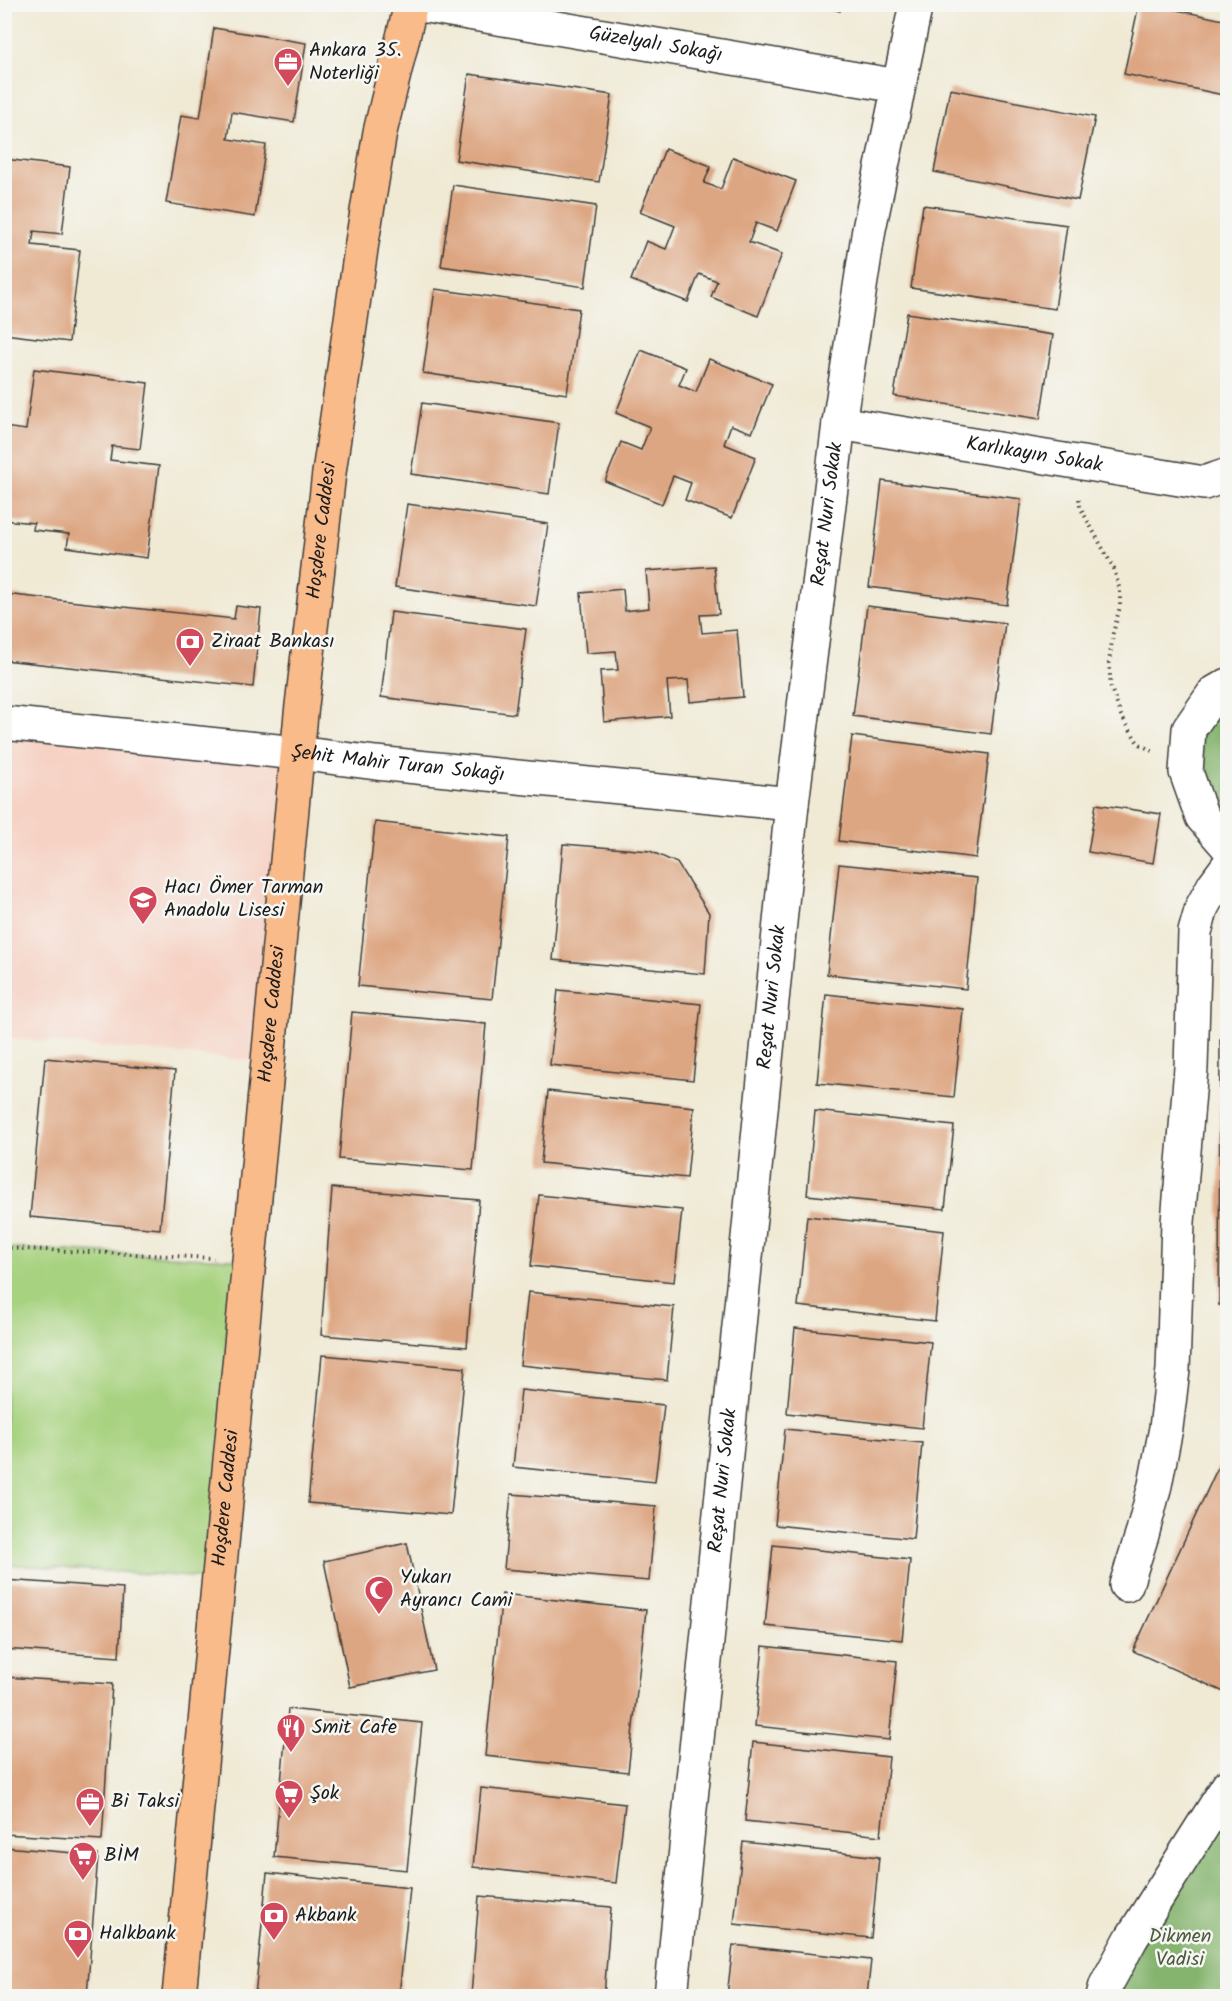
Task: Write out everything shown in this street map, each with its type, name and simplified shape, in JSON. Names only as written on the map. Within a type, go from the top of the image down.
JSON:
[{"type":"main road","name":"Hoşdere Caddesi","points":[[179,1996],[297,753],[329,473],[380,132],[413,4]]},
{"type":"street","name":"Güzelyalı Sokağı","points":[[413,4],[898,86]]},
{"type":"street","name":"Reşat Nuri Sokak","points":[[671,1996],[792,804],[839,423],[869,229],[916,4]]},
{"type":"street","name":"Karlıkayın Sokak","points":[[839,423],[1204,483],[1227,475]]},
{"type":"street","points":[[1227,685],[1214,693],[1189,729],[1186,771],[1202,817],[1227,848]]},
{"type":"street","name":"Şehit Mahir Turan Sokağı","points":[[4,723],[297,753],[376,764],[792,804]]},
{"type":"street","points":[[1126,1585],[1155,1485],[1166,1428],[1173,1370],[1178,1222],[1191,1068],[1195,932],[1202,907],[1227,866]]},
{"type":"street","points":[[1103,1996],[1106,1985],[1131,1939],[1227,1786]]},
{"type":"path","points":[[1079,463],[1076,485],[1080,507],[1114,569],[1120,591],[1120,607],[1108,663],[1111,688],[1121,715],[1138,743],[1186,771]]},
{"type":"path","points":[[4,1248],[249,1260]]},
{"type":"shaded area","name":"Hacı Ömer Tarman Anadolu Lisesi","points":[[4,723],[297,753],[268,1062],[5,1038]]},
{"type":"green space","points":[[1227,685],[1227,847],[1189,729]]},
{"type":"green space","points":[[5,1248],[249,1260],[220,1579],[5,1564]]},
{"type":"green space","name":"Dikmen Vadisi","points":[[1227,1786],[1227,1996],[1103,1996]]},
{"type":"building","points":[[814,4],[841,4],[840,11]]},
{"type":"building","points":[[1139,4],[1149,4],[1228,21],[1228,96],[1124,74]]},
{"type":"building","points":[[214,28],[306,43],[294,122],[232,112],[228,139],[266,145],[255,217],[166,203],[181,115],[200,118]]},
{"type":"building","points":[[469,74],[612,95],[599,182],[456,160]]},
{"type":"building","points":[[950,89],[1095,117],[1078,200],[934,172]]},
{"type":"building","points":[[665,149],[711,166],[704,183],[721,189],[733,157],[796,181],[777,231],[756,223],[749,242],[782,254],[758,316],[711,297],[717,281],[699,274],[688,302],[631,280],[646,241],[666,249],[675,226],[640,212]]},
{"type":"building","points":[[4,159],[70,167],[62,234],[34,231],[32,245],[80,250],[69,342],[4,334]]},
{"type":"building","points":[[453,185],[596,206],[585,287],[441,266]]},
{"type":"building","points":[[923,205],[1067,225],[1055,309],[911,288]]},
{"type":"building","points":[[435,289],[579,309],[567,394],[423,373]]},
{"type":"building","points":[[907,313],[1053,335],[1040,419],[894,396]]},
{"type":"building","points":[[641,350],[686,368],[679,385],[696,392],[709,359],[772,384],[752,433],[731,425],[724,444],[756,457],[732,518],[685,500],[691,483],[673,476],[662,504],[605,481],[621,442],[641,450],[650,427],[616,413]]},
{"type":"building","points":[[34,369],[148,383],[140,449],[112,446],[110,460],[159,466],[147,558],[67,547],[69,534],[33,530],[34,523],[4,520],[4,427],[26,430]]},
{"type":"building","points":[[422,403],[559,423],[549,494],[411,474]]},
{"type":"building","points":[[882,481],[1021,499],[1007,605],[869,587]]},
{"type":"building","points":[[407,504],[548,524],[536,606],[395,587]]},
{"type":"building","points":[[714,566],[719,614],[700,615],[702,633],[737,630],[743,697],[690,702],[688,680],[667,681],[670,716],[604,722],[600,671],[618,670],[616,651],[586,653],[581,593],[623,589],[625,611],[649,608],[646,571]]},
{"type":"building","points":[[4,594],[234,619],[236,606],[261,609],[253,687],[4,660]]},
{"type":"building","points":[[867,606],[1005,623],[991,734],[853,716]]},
{"type":"building","points":[[391,612],[526,629],[515,714],[381,697]]},
{"type":"building","points":[[852,736],[989,754],[976,858],[839,841]]},
{"type":"building","points":[[1096,804],[1161,814],[1153,863],[1088,852]]},
{"type":"building","points":[[375,822],[509,837],[492,999],[358,986]]},
{"type":"building","points":[[563,844],[650,851],[677,863],[709,913],[705,974],[553,960]]},
{"type":"building","points":[[839,864],[977,878],[966,989],[827,974]]},
{"type":"building","points":[[558,990],[701,1004],[693,1080],[550,1065]]},
{"type":"building","points":[[826,994],[963,1009],[954,1097],[817,1083]]},
{"type":"building","points":[[352,1012],[486,1024],[473,1170],[339,1159]]},
{"type":"building","points":[[1220,1039],[1228,1039],[1228,1305],[1219,1305]]},
{"type":"building","points":[[45,1058],[175,1071],[160,1229],[30,1217]]},
{"type":"building","points":[[548,1091],[694,1107],[687,1178],[541,1163]]},
{"type":"building","points":[[815,1111],[954,1126],[945,1209],[807,1195]]},
{"type":"building","points":[[332,1188],[479,1200],[467,1347],[321,1335]]},
{"type":"building","points":[[539,1195],[682,1210],[674,1282],[531,1266]]},
{"type":"building","points":[[807,1216],[944,1231],[935,1321],[798,1306]]},
{"type":"building","points":[[528,1292],[674,1307],[667,1380],[520,1365]]},
{"type":"building","points":[[795,1328],[931,1342],[922,1428],[787,1413]]},
{"type":"building","points":[[322,1355],[465,1368],[451,1515],[308,1503]]},
{"type":"building","points":[[521,1390],[664,1405],[655,1482],[513,1467]]},
{"type":"building","points":[[785,1429],[922,1443],[913,1539],[775,1525]]},
{"type":"building","points":[[1219,1465],[1228,1469],[1228,1685],[1224,1692],[1133,1651]]},
{"type":"building","points":[[511,1494],[656,1506],[649,1581],[504,1569]]},
{"type":"building","name":"Yukarı Ayrancı Cami","points":[[407,1543],[434,1670],[350,1687],[324,1561]]},
{"type":"building","points":[[773,1545],[910,1560],[902,1640],[765,1626]]},
{"type":"building","points":[[4,1580],[123,1588],[119,1657],[4,1649]]},
{"type":"building","points":[[502,1594],[646,1610],[628,1772],[485,1756]]},
{"type":"building","points":[[763,1646],[897,1661],[889,1740],[755,1726]]},
{"type":"building","points":[[4,1677],[112,1684],[102,1840],[4,1834]]},
{"type":"building","points":[[288,1709],[422,1723],[407,1870],[274,1857]]},
{"type":"building","points":[[753,1742],[889,1757],[881,1836],[745,1821]]},
{"type":"building","points":[[481,1788],[625,1804],[616,1883],[473,1867]]},
{"type":"building","points":[[743,1842],[879,1857],[871,1938],[734,1924]]},
{"type":"building","points":[[4,1847],[98,1855],[87,1996],[4,1996]]},
{"type":"building","points":[[267,1873],[410,1888],[399,1996],[255,1996]]},
{"type":"building","points":[[479,1896],[611,1907],[604,1996],[471,1996]]},
{"type":"building","points":[[733,1945],[871,1960],[867,1996],[727,1996]]},
{"type":"place","name":"Ankara 35. Noterliği","points":[[288,88]]},
{"type":"place","name":"Ziraat Bankası","points":[[190,668]]},
{"type":"place","name":"Hacı Ömer Tarman Anadolu Lisesi","points":[[143,926]]},
{"type":"place","name":"Yukarı Ayrancı Cami","points":[[379,1616]]},
{"type":"place","name":"Smit Cafe","points":[[291,1754]]},
{"type":"place","name":"Şok","points":[[289,1820]]},
{"type":"place","name":"Bi Taksi","points":[[90,1828]]},
{"type":"place","name":"BİM","points":[[83,1882]]},
{"type":"place","name":"Akbank","points":[[274,1942]]},
{"type":"place","name":"Halkbank","points":[[78,1960]]}]
